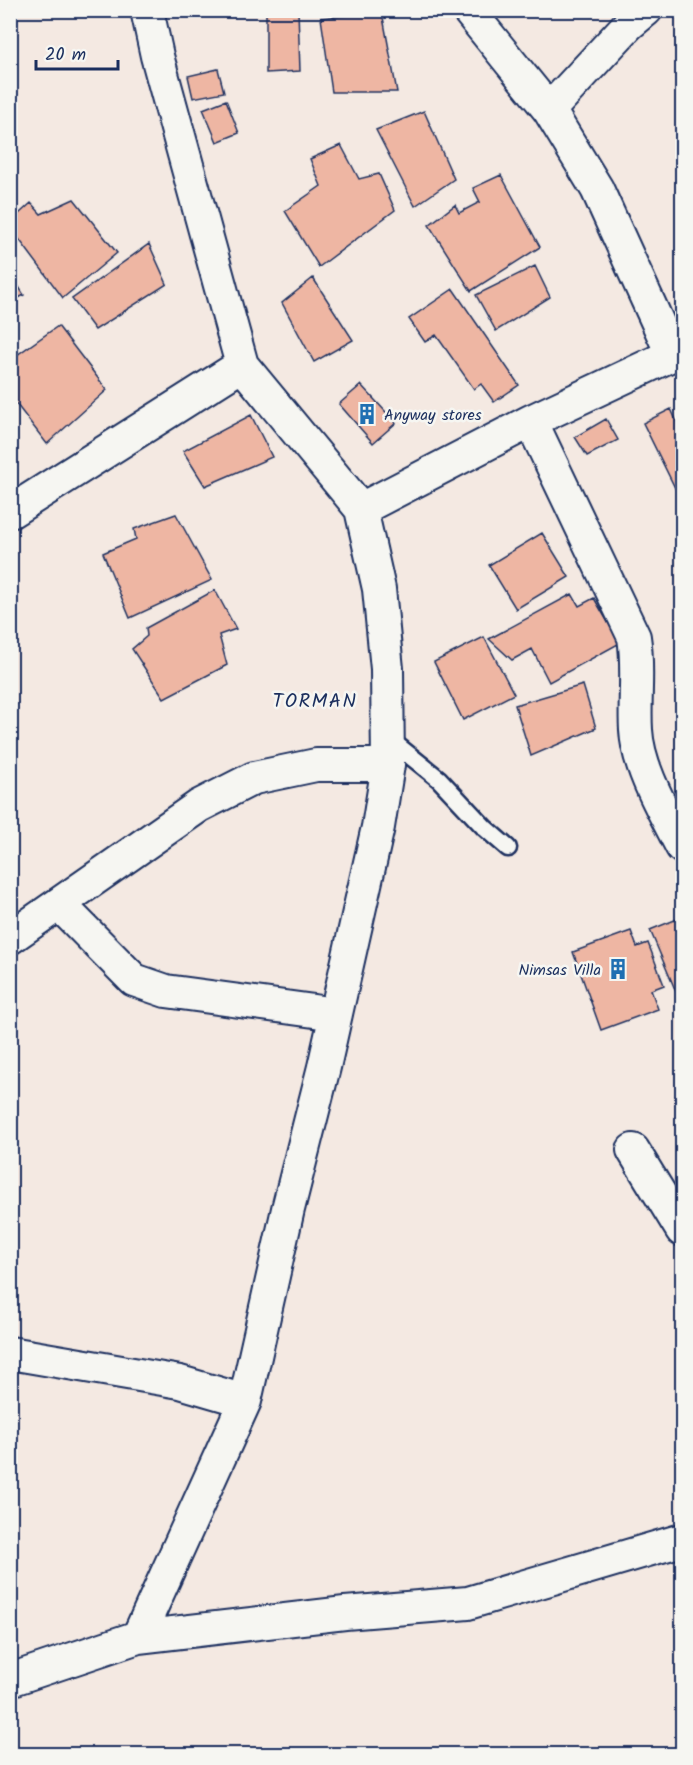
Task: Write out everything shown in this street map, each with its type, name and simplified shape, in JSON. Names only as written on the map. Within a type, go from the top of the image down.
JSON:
[{"type":"street","points":[[138,1637],[193,1521],[245,1401],[378,827],[388,751],[387,669],[379,590],[361,509],[242,365],[157,56],[147,10]]},
{"type":"street","points":[[361,509],[531,421],[677,352],[597,189],[549,110],[468,10]]},
{"type":"street","points":[[549,110],[628,25],[646,10]]},
{"type":"street","points":[[10,512],[242,365]]},
{"type":"street","points":[[531,421],[634,637],[637,656],[636,732],[647,776],[682,847]]},
{"type":"street","points":[[10,938],[199,806],[254,778],[388,751]]},
{"type":"street","points":[[59,904],[134,980],[166,991],[336,1014]]},
{"type":"street","points":[[633,1150],[682,1230]]},
{"type":"street","points":[[10,1353],[180,1382],[245,1401]]},
{"type":"street","points":[[10,1680],[138,1637],[345,1613],[468,1602],[682,1540]]},
{"type":"lane","points":[[388,751],[439,779],[484,828],[508,848]]},
{"type":"building","points":[[266,10],[298,10],[300,71],[266,73]]},
{"type":"building","points":[[382,12],[397,92],[332,92],[321,18]]},
{"type":"building","points":[[218,69],[224,92],[193,98],[188,76]]},
{"type":"building","points":[[226,100],[239,133],[217,142],[203,109]]},
{"type":"building","points":[[424,111],[454,179],[415,206],[376,130]]},
{"type":"building","points":[[341,145],[359,179],[379,174],[395,210],[319,267],[285,211],[321,186],[310,159]]},
{"type":"building","points":[[501,175],[540,247],[471,291],[429,225],[455,205],[459,213],[480,202],[473,188]]},
{"type":"building","points":[[74,199],[117,253],[63,298],[10,227],[10,222],[31,203],[41,214]]},
{"type":"building","points":[[149,244],[167,284],[95,330],[72,299]]},
{"type":"building","points":[[535,266],[550,297],[496,331],[476,295]]},
{"type":"building","points":[[10,273],[24,295],[10,303]]},
{"type":"building","points":[[313,278],[353,340],[314,362],[282,303]]},
{"type":"building","points":[[453,289],[519,385],[494,402],[481,384],[474,389],[436,335],[425,342],[409,319]]},
{"type":"building","points":[[58,326],[107,390],[47,444],[10,396],[10,360]]},
{"type":"building","name":"Anyway stores","points":[[361,385],[396,423],[373,443],[339,404]]},
{"type":"building","points":[[671,409],[682,433],[682,497],[680,498],[643,423]]},
{"type":"building","points":[[251,415],[272,457],[205,486],[183,451]]},
{"type":"building","points":[[606,419],[618,440],[587,456],[575,437]]},
{"type":"building","points":[[176,514],[212,580],[130,618],[103,553],[136,539],[134,529]]},
{"type":"building","points":[[542,533],[569,577],[516,609],[489,565]]},
{"type":"building","points":[[215,590],[236,629],[219,635],[227,665],[164,698],[132,649],[147,636],[146,628]]},
{"type":"building","points":[[572,594],[579,606],[594,598],[620,643],[549,682],[532,649],[512,660],[489,639]]},
{"type":"building","points":[[484,637],[514,694],[463,720],[434,662]]},
{"type":"building","points":[[583,685],[596,728],[531,756],[515,705]]},
{"type":"building","points":[[682,917],[682,992],[677,994],[650,930]]},
{"type":"building","name":"Nimsas Villa","points":[[631,931],[637,947],[648,943],[664,985],[651,990],[658,1009],[601,1030],[573,952]]},
{"type":"place","name":"Anyway stores","points":[[367,414]]},
{"type":"place","name":"Nimsas Villa","points":[[618,969]]},
{"type":"district","name":"TORMAN","points":[[315,700]]}]
